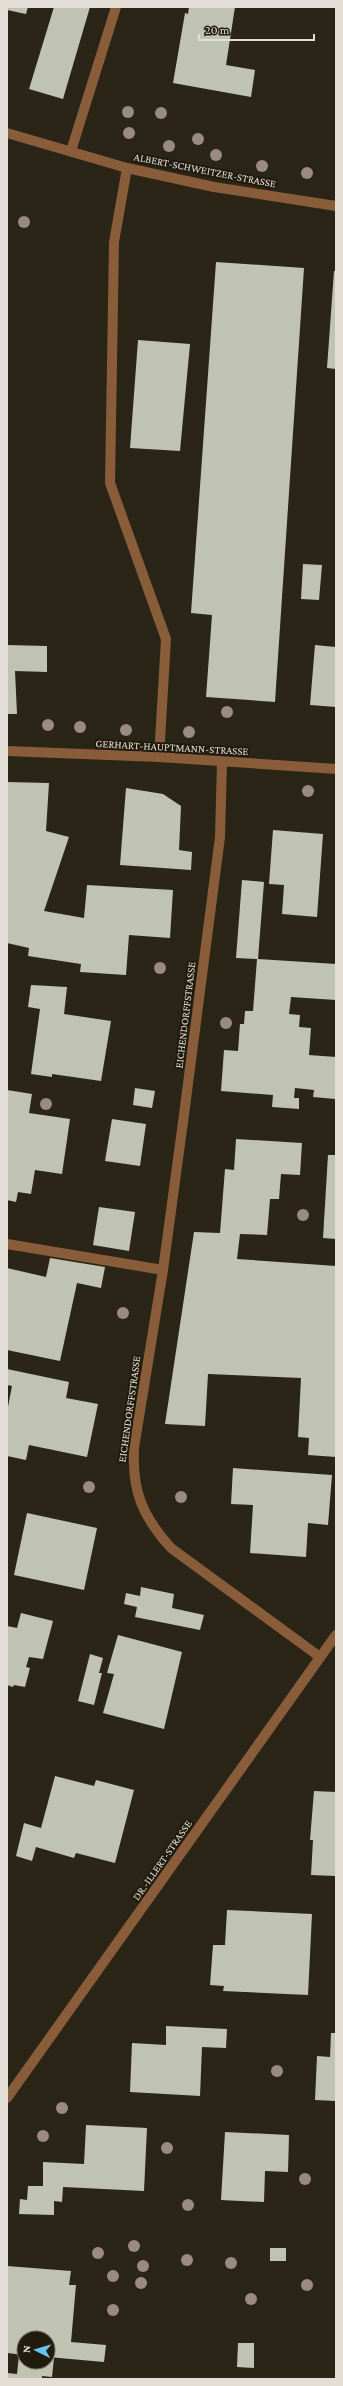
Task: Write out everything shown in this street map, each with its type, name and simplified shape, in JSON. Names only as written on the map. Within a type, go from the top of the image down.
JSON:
[{"type":"street","points":[[71,151],[116,7]]},
{"type":"street","name":"ALBERT-SCHWEITZER-STRASSE","points":[[7,132],[127,168],[214,186],[336,206]]},
{"type":"street","points":[[127,168],[114,242],[110,483],[166,639],[159,758]]},
{"type":"street","name":"GERHART-HAUPTMANN-STRASSE","points":[[7,752],[159,758],[336,769]]},
{"type":"street","name":"EICHENDORFFSTRASSE","points":[[222,762],[220,837],[163,1270],[134,1448],[133,1470],[137,1492],[144,1513],[156,1532],[171,1548],[320,1658]]},
{"type":"street","points":[[7,1244],[163,1270]]},
{"type":"street","name":"DR.-ILLERT-STRASSE","points":[[7,2098],[336,1635]]},
{"type":"building","points":[[7,7],[28,7],[26,14],[7,10]]},
{"type":"building","points":[[54,7],[90,7],[63,99],[29,89]]},
{"type":"building","points":[[189,7],[235,7],[226,65],[255,70],[251,97],[173,83],[185,13],[188,14]]},
{"type":"building","points":[[216,262],[304,268],[275,702],[206,697],[212,615],[191,613]]},
{"type":"building","points":[[334,271],[336,271],[336,369],[327,368]]},
{"type":"building","points":[[138,340],[190,344],[180,451],[130,448]]},
{"type":"building","points":[[303,564],[322,565],[319,600],[301,599]]},
{"type":"building","points":[[7,645],[47,646],[47,672],[15,671],[17,714],[7,714]]},
{"type":"building","points":[[315,645],[336,647],[336,707],[310,705]]},
{"type":"building","points":[[7,782],[49,783],[46,831],[69,837],[44,911],[84,918],[87,885],[173,890],[170,938],[129,935],[126,975],[80,972],[81,964],[28,956],[29,948],[7,943]]},
{"type":"building","points":[[126,788],[163,794],[181,806],[179,850],[192,852],[191,870],[120,865]]},
{"type":"building","points":[[273,830],[323,834],[317,917],[282,914],[284,885],[269,884]]},
{"type":"building","points":[[242,880],[264,882],[258,959],[336,964],[336,1000],[291,997],[289,1014],[300,1015],[299,1027],[311,1028],[309,1055],[336,1057],[335,1099],[313,1097],[314,1090],[295,1088],[294,1098],[299,1098],[299,1109],[272,1107],[273,1095],[221,1091],[224,1050],[238,1051],[240,1024],[244,1024],[245,1011],[253,1011],[257,959],[236,958]]},
{"type":"building","points":[[31,985],[67,987],[64,1014],[111,1021],[101,1081],[52,1074],[52,1077],[31,1074],[40,1009],[28,1007]]},
{"type":"building","points":[[135,1088],[155,1091],[152,1108],[133,1105]]},
{"type":"building","points":[[7,1090],[32,1094],[29,1113],[70,1119],[62,1174],[35,1170],[31,1194],[18,1192],[16,1202],[7,1200]]},
{"type":"building","points":[[112,1119],[146,1124],[140,1166],[105,1161]]},
{"type":"building","points":[[236,1139],[302,1143],[300,1175],[281,1174],[279,1199],[270,1199],[267,1235],[240,1234],[237,1259],[336,1266],[336,1457],[308,1455],[309,1438],[298,1437],[301,1378],[208,1374],[205,1426],[165,1424],[194,1232],[220,1233],[225,1169],[234,1170]]},
{"type":"building","points":[[328,1155],[336,1155],[336,1239],[323,1238]]},
{"type":"building","points":[[99,1207],[135,1212],[129,1251],[93,1245]]},
{"type":"building","points":[[50,1258],[105,1267],[101,1288],[77,1283],[60,1361],[7,1350],[7,1268],[46,1277]]},
{"type":"building","points":[[7,1369],[69,1382],[66,1398],[98,1404],[87,1457],[29,1445],[26,1460],[7,1456],[7,1412],[12,1386],[7,1385]]},
{"type":"building","points":[[233,1468],[332,1475],[328,1525],[308,1523],[306,1557],[250,1553],[253,1505],[231,1504]]},
{"type":"building","points":[[27,1513],[97,1528],[84,1590],[14,1575]]},
{"type":"building","points":[[141,1587],[174,1594],[172,1608],[204,1615],[200,1630],[135,1617],[137,1607],[124,1604],[126,1593],[140,1596]]},
{"type":"building","points":[[21,1613],[53,1621],[43,1659],[29,1657],[26,1667],[30,1668],[25,1687],[14,1685],[13,1687],[7,1685],[7,1626],[17,1628]]},
{"type":"building","points":[[118,1635],[182,1652],[164,1729],[103,1713],[114,1674],[107,1673]]},
{"type":"building","points":[[90,1654],[103,1658],[99,1673],[102,1673],[94,1705],[78,1701]]},
{"type":"building","points":[[55,1776],[94,1786],[96,1780],[134,1790],[115,1863],[76,1853],[74,1858],[36,1847],[32,1861],[16,1856],[24,1823],[41,1828]]},
{"type":"building","points":[[314,1791],[336,1792],[336,1876],[311,1875],[313,1840],[310,1840]]},
{"type":"building","points":[[227,1910],[312,1914],[308,1995],[223,1991],[224,1986],[210,1985],[213,1945],[225,1945]]},
{"type":"building","points":[[166,2026],[227,2029],[226,2048],[202,2047],[200,2096],[130,2092],[132,2043],[166,2045]]},
{"type":"building","points":[[331,2033],[336,2033],[336,2101],[315,2100],[317,2056],[330,2057]]},
{"type":"building","points":[[86,2125],[147,2128],[144,2191],[63,2187],[62,2202],[54,2201],[54,2215],[19,2214],[20,2199],[27,2200],[28,2186],[43,2186],[43,2162],[84,2164]]},
{"type":"building","points":[[225,2132],[289,2135],[288,2172],[265,2171],[264,2202],[221,2200]]},
{"type":"building","points":[[270,2248],[286,2248],[286,2261],[270,2261]]},
{"type":"building","points":[[7,2266],[71,2271],[69,2285],[76,2285],[71,2342],[106,2345],[104,2362],[56,2358],[56,2330],[16,2330],[16,2354],[7,2353]]},
{"type":"building","points":[[238,2343],[254,2343],[254,2368],[237,2367]]},
{"type":"building","points":[[17,2370],[53,2370],[52,2377],[42,2376],[42,2379],[7,2379],[7,2373],[17,2374]]}]
